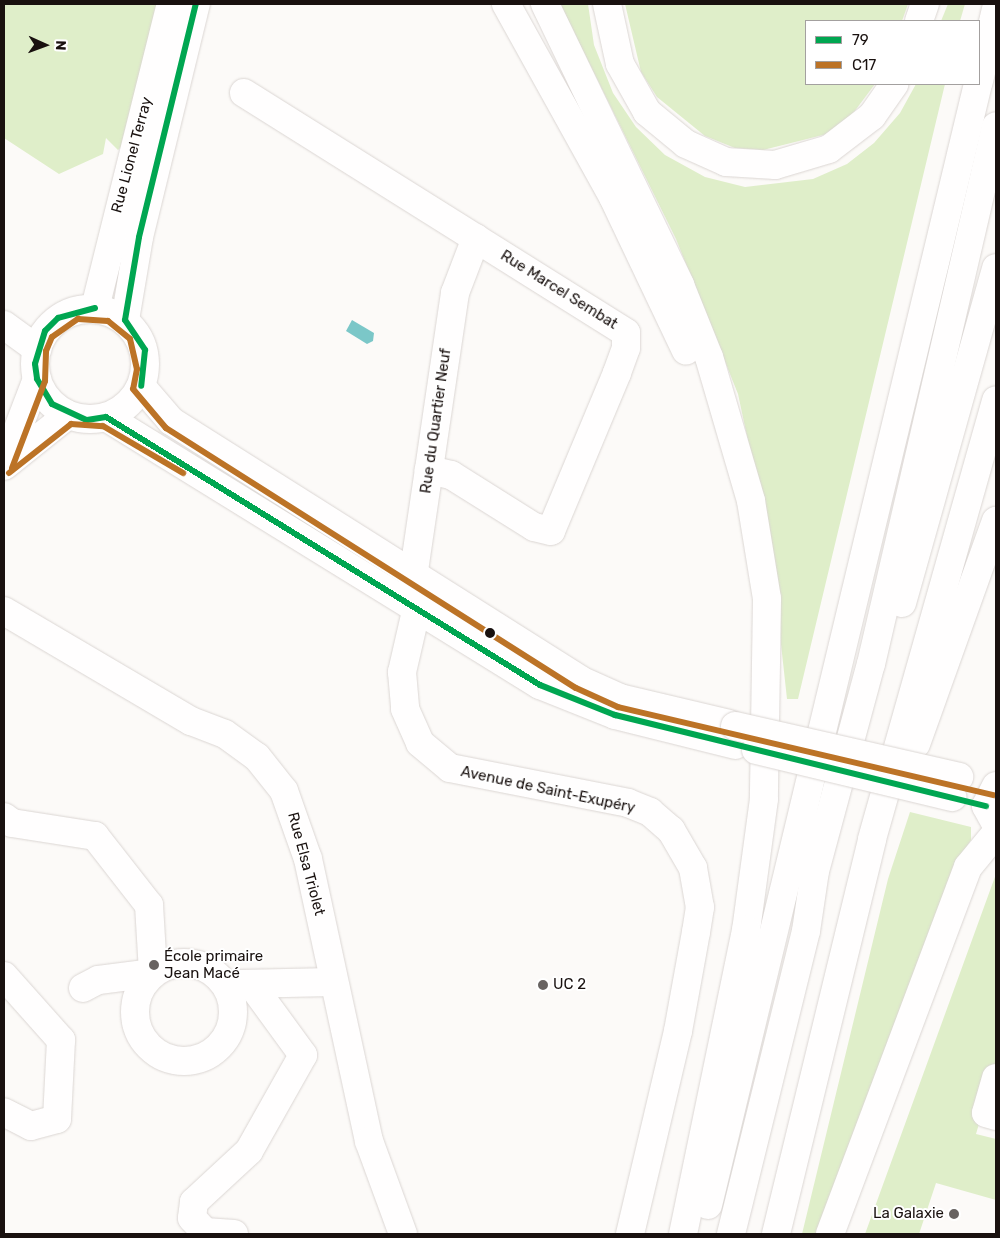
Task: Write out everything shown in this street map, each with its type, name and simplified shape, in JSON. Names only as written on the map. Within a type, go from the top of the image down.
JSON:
[{"type":"main road","name":"Rue Lionel Terray","points":[[95,308],[171,4]]},
{"type":"main road","name":"Rue Lionel Terray","points":[[125,320],[138,237],[196,4]]},
{"type":"main road","points":[[506,4],[613,196],[692,364],[736,502],[767,694]]},
{"type":"main road","points":[[545,4],[680,286],[734,434],[751,501],[766,591],[767,694],[764,799],[746,930],[683,1234]]},
{"type":"main road","points":[[607,4],[620,64],[647,112],[686,144],[726,162],[775,165],[829,148],[872,116],[893,85]]},
{"type":"main road","points":[[919,20],[925,4]]},
{"type":"main road","points":[[980,74],[996,9]]},
{"type":"main road","points":[[701,1234],[977,85]]},
{"type":"main road","name":"Rue Marcel Sembat","points":[[244,92],[626,333],[626,348],[551,531],[534,527],[451,475],[429,470]]},
{"type":"main road","points":[[731,1234],[806,931],[815,871],[871,664],[996,126]]},
{"type":"main road","name":"Rue du Quartier Neuf","points":[[417,607],[413,577],[455,292],[476,238]]},
{"type":"main road","points":[[806,931],[828,873],[996,268]]},
{"type":"main road","points":[[4,465],[37,379],[36,348],[58,318],[95,308],[125,320],[145,350],[141,386],[133,400],[106,417]]},
{"type":"main road","points":[[4,325],[36,348]]},
{"type":"main road","points":[[37,379],[52,404],[68,415],[106,417],[417,607],[540,685],[616,715],[735,735],[956,787],[993,801]]},
{"type":"main road","points":[[141,386],[171,421],[413,577],[580,680],[620,698],[735,735]]},
{"type":"main road","points":[[776,1234],[872,839],[996,400]]},
{"type":"main road","points":[[4,465],[68,415]]},
{"type":"main road","points":[[872,839],[910,762],[996,521]]},
{"type":"main road","name":"Avenue de Saint-Exupéry","points":[[417,607],[402,672],[405,709],[420,743],[437,760],[460,774],[628,804],[650,812],[672,830],[693,868],[700,907],[696,932],[678,1031],[630,1234]]},
{"type":"main road","name":"Rue Elsa Triolet","points":[[4,610],[191,721],[225,734],[256,757],[284,791],[301,834],[369,1141],[403,1234]]},
{"type":"main road","points":[[4,816],[12,824],[95,836],[149,904],[153,973],[136,1000],[139,1033],[155,1051],[177,1061],[209,1054],[221,1043],[233,1013],[223,982]]},
{"type":"main road","points":[[830,1234],[968,867],[996,833]]},
{"type":"main road","points":[[83,988],[98,980],[153,973],[167,965],[198,964],[223,982],[252,985],[334,982]]},
{"type":"main road","points":[[4,976],[61,1040],[57,1119],[31,1126],[4,1112]]},
{"type":"main road","points":[[234,1234],[206,1232],[192,1218],[194,1202],[249,1151],[303,1055],[252,985]]},
{"type":"main road","points":[[996,1078],[986,1114],[996,1116]]},
{"type":"green space","points":[[4,4],[163,4],[129,140],[118,150],[106,138],[103,154],[59,174],[4,138]]},
{"type":"green space","points":[[560,4],[588,4],[594,45],[613,93],[636,127],[665,155],[705,177],[745,187],[813,179],[847,164],[874,143],[900,113],[915,85],[945,85],[798,699],[787,699],[770,544],[738,394],[676,239]]},
{"type":"green space","points":[[625,4],[908,4],[902,20],[805,20],[805,85],[874,85],[851,116],[827,134],[763,150],[735,148],[705,136],[657,97],[641,72]]},
{"type":"green space","points":[[948,4],[965,4],[960,20],[941,20]]},
{"type":"green space","points":[[910,812],[971,827],[971,840],[955,865],[816,1234],[802,1234],[888,879]]},
{"type":"green space","points":[[996,874],[996,1066],[976,1134],[996,1139],[996,1200],[936,1183],[919,1234],[865,1234]]},
{"type":"water","points":[[352,320],[374,333],[373,341],[367,344],[346,331]]},
{"type":"transit line","name":"79","points":[[125,320],[139,237],[196,4]]},
{"type":"transit line","name":"79","points":[[95,308],[58,318],[45,331],[35,364],[37,379],[52,404],[87,420],[106,417]]},
{"type":"transit line","name":"C17","points":[[12,468],[45,381],[46,351],[52,337],[78,319],[108,321],[130,339],[137,369],[133,389],[166,428],[576,688],[618,707],[994,795]]},
{"type":"transit line","name":"79","points":[[125,320],[145,350],[141,386]]},
{"type":"transit line","name":"79","points":[[106,417],[540,685],[615,715],[986,806]]},
{"type":"transit line","name":"C17","points":[[9,473],[71,424],[103,426],[183,473]]},
{"type":"place","name":"École primaire Jean Macé","points":[[154,965]]},
{"type":"place","name":"UC 2","points":[[543,985]]},
{"type":"place","name":"La Galaxie","points":[[954,1214]]}]
